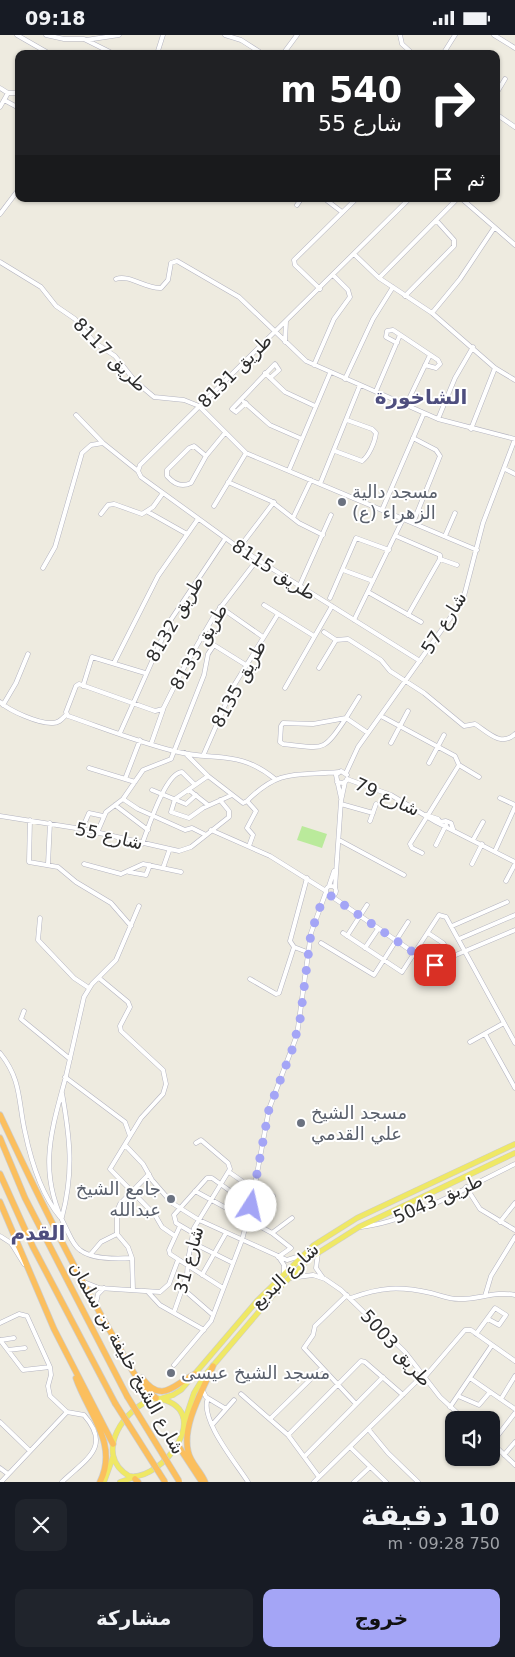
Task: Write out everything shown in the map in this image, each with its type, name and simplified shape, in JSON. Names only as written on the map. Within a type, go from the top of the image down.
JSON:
[{"type":"highway","points":[[0,1115],[32,1186],[96,1308],[140,1382],[158,1398]]},
{"type":"highway","name":"شارع الشيخ خليفة بن سلمان","points":[[0,1138],[25,1198],[126,1396],[180,1482]]},
{"type":"highway","name":"شارع الشيخ خليفة بن سلمان","points":[[0,1174],[33,1247],[115,1403],[165,1482]]},
{"type":"highway","points":[[0,1202],[25,1264],[113,1444]]},
{"type":"highway","points":[[128,1363],[150,1387],[160,1391],[171,1390],[195,1374]]},
{"type":"highway","points":[[203,1482],[188,1453],[188,1440],[197,1399],[213,1366]]},
{"type":"highway","points":[[75,1369],[77,1380],[106,1446],[106,1465],[100,1482]]},
{"type":"highway","points":[[179,1447],[203,1482]]},
{"type":"main road","name":"شارع البديع","points":[[158,1398],[176,1394],[300,1256],[327,1236],[357,1219],[515,1145]]},
{"type":"main road","name":"شارع البديع","points":[[184,1423],[199,1384],[213,1366],[289,1278],[318,1252],[359,1227],[515,1153]]},
{"type":"main road","points":[[120,1482],[135,1480],[153,1477],[179,1447],[184,1435],[184,1423],[178,1409],[158,1398],[144,1402],[130,1413],[117,1431],[113,1444],[118,1467],[135,1480]]},
{"type":"main road","points":[[104,1482],[114,1454]]},
{"type":"street","points":[[17,35],[43,50]]},
{"type":"street","points":[[46,35],[86,40],[118,35]]},
{"type":"street","points":[[158,50],[163,35]]},
{"type":"street","points":[[225,35],[241,40],[257,50]]},
{"type":"street","points":[[241,40],[244,35]]},
{"type":"street","points":[[286,50],[297,35]]},
{"type":"street","points":[[400,35],[402,44],[409,50]]},
{"type":"street","points":[[446,50],[455,35]]},
{"type":"street","points":[[494,35],[515,48]]},
{"type":"street","points":[[86,40],[106,50]]},
{"type":"street","points":[[500,87],[505,79]]},
{"type":"street","points":[[0,88],[8,93],[15,93]]},
{"type":"street","points":[[0,107],[8,93]]},
{"type":"street","points":[[4,101],[15,106]]},
{"type":"street","points":[[500,117],[515,127]]},
{"type":"street","points":[[0,213],[15,194]]},
{"type":"street","points":[[328,202],[342,212]]},
{"type":"street","points":[[320,289],[294,261],[353,202]]},
{"type":"street","name":"طريق 8131","points":[[138,470],[199,406],[320,289],[406,202]]},
{"type":"street","points":[[379,277],[454,202]]},
{"type":"street","points":[[465,202],[515,245]]},
{"type":"street","points":[[406,296],[454,246],[454,240],[436,220]]},
{"type":"street","points":[[432,313],[460,279],[494,228]]},
{"type":"street","points":[[354,254],[379,277],[432,313],[496,367],[515,379]]},
{"type":"street","points":[[116,279],[123,277],[154,289],[161,288],[168,280],[172,263],[177,261],[239,297],[306,361],[438,419],[515,439]]},
{"type":"street","name":"طريق 8117","points":[[0,262],[41,287],[56,306],[75,319],[94,343],[115,356],[135,381],[154,397],[184,400],[199,406],[246,453],[477,550]]},
{"type":"street","points":[[314,365],[334,319],[350,297],[348,291],[333,275]]},
{"type":"street","points":[[345,379],[373,319],[392,287]]},
{"type":"street","points":[[285,342],[284,333],[287,319]]},
{"type":"street","points":[[396,343],[388,338],[386,333],[391,329],[439,361],[440,366],[434,368],[425,365]]},
{"type":"street","points":[[376,391],[400,335]]},
{"type":"street","points":[[438,419],[454,378],[473,347]]},
{"type":"street","points":[[406,405],[430,355]]},
{"type":"street","points":[[246,403],[234,412],[232,407],[273,364],[276,365],[279,370],[270,378]]},
{"type":"street","points":[[471,429],[496,367]]},
{"type":"street","points":[[265,373],[289,395],[315,406]]},
{"type":"street","points":[[289,471],[330,373]]},
{"type":"street","points":[[320,484],[360,385]]},
{"type":"street","points":[[241,398],[270,425],[302,439]]},
{"type":"street","points":[[382,510],[424,413]]},
{"type":"street","name":"طريق 8115","points":[[76,415],[103,443],[138,470],[141,477],[225,539],[420,661]]},
{"type":"street","points":[[334,451],[362,461],[366,458],[375,438],[376,433],[372,429],[347,420]]},
{"type":"street","points":[[206,456],[195,447],[191,447],[169,468],[167,476],[176,483],[188,485],[193,481],[206,456],[225,433]]},
{"type":"street","points":[[413,438],[436,450],[440,456],[414,523]]},
{"type":"street","name":"شارع 57","points":[[336,781],[463,599],[483,523],[515,439]]},
{"type":"street","points":[[43,568],[55,547],[82,453],[91,445],[103,443]]},
{"type":"street","points":[[214,506],[246,453]]},
{"type":"street","points":[[505,469],[515,474]]},
{"type":"street","points":[[293,518],[311,480]]},
{"type":"street","points":[[228,482],[274,503],[293,518],[323,535]]},
{"type":"street","points":[[148,512],[162,493]]},
{"type":"street","points":[[239,548],[274,503]]},
{"type":"street","points":[[101,514],[111,504],[138,514],[148,512],[187,535]]},
{"type":"street","points":[[446,536],[455,513]]},
{"type":"street","points":[[299,587],[331,515]]},
{"type":"street","points":[[114,663],[154,583],[198,519]]},
{"type":"street","points":[[354,620],[403,519]]},
{"type":"street","points":[[396,536],[440,555],[440,559],[408,615]]},
{"type":"street","points":[[330,598],[356,538],[389,550]]},
{"type":"street","name":"طريق 8132","points":[[120,733],[145,673],[178,607],[225,539]]},
{"type":"street","points":[[440,559],[457,565]]},
{"type":"street","name":"طريق 8133","points":[[66,715],[77,685],[155,711],[163,709],[201,637],[220,607],[257,560]]},
{"type":"street","points":[[343,570],[373,581]]},
{"type":"street","points":[[368,592],[421,622]]},
{"type":"street","points":[[264,605],[314,636]]},
{"type":"street","points":[[285,688],[332,606]]},
{"type":"street","points":[[220,607],[263,637]]},
{"type":"street","name":"طريق 8135","points":[[203,755],[228,697],[278,614]]},
{"type":"street","points":[[324,632],[336,640],[348,639],[381,661],[390,671],[406,681],[464,726],[475,724],[501,741],[508,740],[515,734]]},
{"type":"street","points":[[201,637],[246,665]]},
{"type":"street","points":[[319,668],[336,640]]},
{"type":"street","points":[[97,833],[103,817],[123,799],[146,768],[169,761],[204,675],[208,654],[214,645]]},
{"type":"street","points":[[28,654],[16,683],[2,704],[17,713],[49,723],[57,722],[66,715],[174,751],[242,759],[260,768],[275,779]]},
{"type":"street","points":[[83,686],[92,657],[145,673]]},
{"type":"street","points":[[359,697],[346,718],[330,741],[322,747],[283,744],[280,742],[283,723],[313,724],[346,718],[368,733]]},
{"type":"street","points":[[151,744],[163,709]]},
{"type":"street","points":[[391,743],[408,711]]},
{"type":"street","points":[[381,716],[456,756],[458,765],[410,844],[412,848],[422,853]]},
{"type":"street","points":[[429,763],[444,735]]},
{"type":"street","points":[[125,779],[140,740]]},
{"type":"street","points":[[185,753],[208,776],[243,803],[264,785],[275,779],[295,773],[321,774],[342,772],[346,781],[336,781],[321,774]]},
{"type":"street","points":[[458,765],[479,777]]},
{"type":"street","points":[[89,768],[134,782]]},
{"type":"street","points":[[142,844],[162,794],[179,772],[195,785]]},
{"type":"street","points":[[208,776],[174,799],[171,811],[187,818],[208,805],[232,795]]},
{"type":"street","name":"شارع 79","points":[[336,781],[341,802]]},
{"type":"street","name":"شارع 79","points":[[336,890],[335,869],[341,802],[346,781],[391,795],[436,822],[440,822]]},
{"type":"street","points":[[152,790],[187,804],[196,795]]},
{"type":"street","points":[[188,790],[208,805]]},
{"type":"street","points":[[495,851],[515,806],[500,798]]},
{"type":"street","points":[[123,799],[134,807],[185,830],[192,828],[206,835]]},
{"type":"street","name":"شارع 55","points":[[0,816],[82,829],[169,851],[187,849],[229,817],[229,811],[220,800]]},
{"type":"street","points":[[247,801],[256,811],[247,828],[253,835],[249,846]]},
{"type":"street","points":[[341,802],[373,813]]},
{"type":"street","points":[[370,821],[376,804]]},
{"type":"street","points":[[115,805],[120,811],[148,830]]},
{"type":"street","points":[[82,829],[89,813],[103,817]]},
{"type":"street","points":[[30,820],[28,861],[33,864],[48,864],[58,867],[72,880],[111,903],[131,926]]},
{"type":"street","points":[[440,822],[446,821],[451,823],[453,829]]},
{"type":"street","points":[[440,822],[514,862]]},
{"type":"street","points":[[473,839],[483,822]]},
{"type":"street","points":[[48,864],[50,823]]},
{"type":"street","points":[[436,845],[446,825]]},
{"type":"street","points":[[213,829],[277,859],[314,882],[360,917],[434,965],[515,930]]},
{"type":"street","points":[[339,840],[404,875]]},
{"type":"street","points":[[472,864],[482,844]]},
{"type":"street","points":[[163,868],[169,851]]},
{"type":"street","points":[[506,881],[515,856]]},
{"type":"street","points":[[84,864],[116,874],[129,872],[146,875],[150,865]]},
{"type":"street","points":[[129,872],[141,864],[181,872]]},
{"type":"street","name":"شارع 79","points":[[326,892],[335,869]]},
{"type":"street","points":[[250,979],[276,994],[280,993],[294,947],[291,939],[307,878]]},
{"type":"street","points":[[314,882],[336,890],[344,905]]},
{"type":"street","points":[[320,907],[336,890]]},
{"type":"street","points":[[174,1365],[204,1330],[213,1315],[242,1240],[255,1188],[269,1109],[292,1050],[300,1020],[307,952],[311,933],[326,892]]},
{"type":"street","points":[[452,926],[507,902]]},
{"type":"street","points":[[367,905],[345,935],[402,972],[440,914],[446,917],[515,1043]]},
{"type":"street","points":[[61,1219],[51,1184],[48,1158],[51,1132],[84,997],[89,988],[116,960],[139,906]]},
{"type":"street","points":[[459,939],[515,915]]},
{"type":"street","points":[[40,918],[38,941],[74,978],[89,988]]},
{"type":"street","points":[[321,943],[373,975],[408,922]]},
{"type":"street","points":[[365,948],[378,929]]},
{"type":"street","points":[[428,933],[443,943],[452,957]]},
{"type":"street","points":[[294,947],[307,952]]},
{"type":"street","points":[[99,978],[128,1002],[130,1007],[120,1026],[121,1031],[162,1070],[166,1077],[166,1087],[163,1094],[150,1106],[110,1168],[155,1215],[162,1227],[176,1236]]},
{"type":"street","points":[[24,1011],[21,1019],[70,1059]]},
{"type":"street","points":[[470,1042],[504,1023]]},
{"type":"street","points":[[486,1034],[515,1088]]},
{"type":"street","points":[[0,1053],[15,1079],[20,1093],[25,1133],[39,1179],[49,1203],[61,1219],[76,1247],[90,1255],[107,1258],[132,1258]]},
{"type":"street","points":[[65,1077],[125,1122],[130,1136]]},
{"type":"street","points":[[61,1219],[70,1182],[70,1152],[62,1090]]},
{"type":"street","points":[[196,1143],[201,1140],[228,1163],[230,1167],[229,1172],[255,1188],[273,1196],[259,1226]]},
{"type":"street","points":[[125,1145],[143,1165],[166,1198],[199,1220],[278,1257],[290,1260],[300,1256]]},
{"type":"street","name":"طريق 5043","points":[[359,1227],[385,1222],[515,1164]]},
{"type":"street","name":"شارع 31","points":[[204,1330],[174,1313],[188,1275],[193,1233],[229,1172]]},
{"type":"street","points":[[133,1290],[132,1258],[128,1247],[117,1234],[118,1207],[149,1174]]},
{"type":"street","points":[[193,1233],[180,1226],[174,1218],[195,1191],[210,1177],[251,1206]]},
{"type":"street","points":[[466,1187],[480,1209],[515,1230]]},
{"type":"street","points":[[195,1191],[272,1233],[291,1248],[278,1257]]},
{"type":"street","points":[[500,1222],[515,1203]]},
{"type":"street","points":[[272,1233],[292,1218]]},
{"type":"street","points":[[180,1226],[169,1251],[178,1260],[223,1288]]},
{"type":"street","points":[[202,1275],[226,1233]]},
{"type":"street","points":[[90,1255],[101,1242],[117,1234]]},
{"type":"street","points":[[0,1236],[11,1243],[25,1264]]},
{"type":"street","points":[[485,1295],[491,1276],[515,1237]]},
{"type":"street","points":[[191,1242],[233,1263]]},
{"type":"street","points":[[318,1252],[316,1268],[325,1279]]},
{"type":"street","points":[[278,1257],[284,1265],[284,1273]]},
{"type":"street","points":[[82,1281],[90,1286],[104,1288],[160,1292],[166,1288],[178,1260]]},
{"type":"street","name":"طريق 5003","points":[[289,1278],[308,1275],[325,1279],[349,1297],[404,1352],[423,1377],[455,1411]]},
{"type":"street","points":[[356,1404],[304,1350],[304,1345],[313,1335],[314,1327],[349,1297],[394,1287],[459,1300],[485,1295],[515,1295]]},
{"type":"street","points":[[96,1308],[97,1297],[104,1288]]},
{"type":"street","points":[[182,1289],[213,1315]]},
{"type":"street","points":[[148,1292],[160,1305],[174,1313]]},
{"type":"street","points":[[476,1334],[488,1319],[497,1308],[506,1315],[499,1325],[488,1319]]},
{"type":"street","points":[[0,1323],[19,1314],[26,1315],[50,1367],[49,1393],[67,1412]]},
{"type":"street","points":[[314,1482],[423,1377],[463,1331],[468,1330],[476,1334],[515,1360]]},
{"type":"street","points":[[0,1340],[14,1338]]},
{"type":"street","points":[[0,1340],[23,1371],[50,1367]]},
{"type":"street","points":[[450,1407],[492,1345]]},
{"type":"street","points":[[8,1350],[26,1348]]},
{"type":"street","points":[[288,1435],[363,1361],[403,1395]]},
{"type":"street","points":[[271,1418],[322,1368]]},
{"type":"street","points":[[501,1399],[515,1376]]},
{"type":"street","points":[[305,1456],[383,1377]]},
{"type":"street","points":[[470,1378],[515,1409]]},
{"type":"street","points":[[202,1389],[207,1397],[226,1409]]},
{"type":"street","points":[[458,1396],[479,1405],[490,1391]]},
{"type":"street","points":[[241,1394],[271,1418],[288,1435],[319,1477]]},
{"type":"street","points":[[197,1399],[207,1397]]},
{"type":"street","points":[[207,1397],[206,1410],[212,1425],[248,1482]]},
{"type":"street","points":[[212,1425],[234,1400]]},
{"type":"street","points":[[0,1482],[67,1412],[78,1412],[86,1417],[97,1435],[97,1442],[94,1452],[62,1482]]},
{"type":"street","points":[[500,1433],[515,1413]]},
{"type":"street","points":[[0,1422],[30,1451]]},
{"type":"street","points":[[368,1430],[388,1453],[418,1482]]},
{"type":"street","points":[[504,1455],[514,1444]]},
{"type":"street","points":[[350,1447],[386,1482]]},
{"type":"street","points":[[500,1451],[515,1465]]},
{"type":"street","points":[[354,1482],[370,1467]]},
{"type":"street","points":[[0,1468],[8,1474]]},
{"type":"green space","points":[[302,826],[327,834],[322,848],[297,840]]},
{"type":"place","name":"مسجد دالية الزهراء (ع)","points":[[342,502]]},
{"type":"place","name":"مسجد الشيخ علي القدمي","points":[[301,1123]]},
{"type":"place","name":"جامع الشيخ عبدالله","points":[[171,1199]]},
{"type":"place","name":"مسجد الشيخ عيسى","points":[[171,1373]]},
{"type":"district","name":"الشاخورة","points":[[421,397]]},
{"type":"district","name":"القدم","points":[[38,1233]]},
{"type":"route","points":[[251,1206],[269,1109],[297,1035],[308,945],[320,907],[331,896],[432,965],[435,965]]}]
